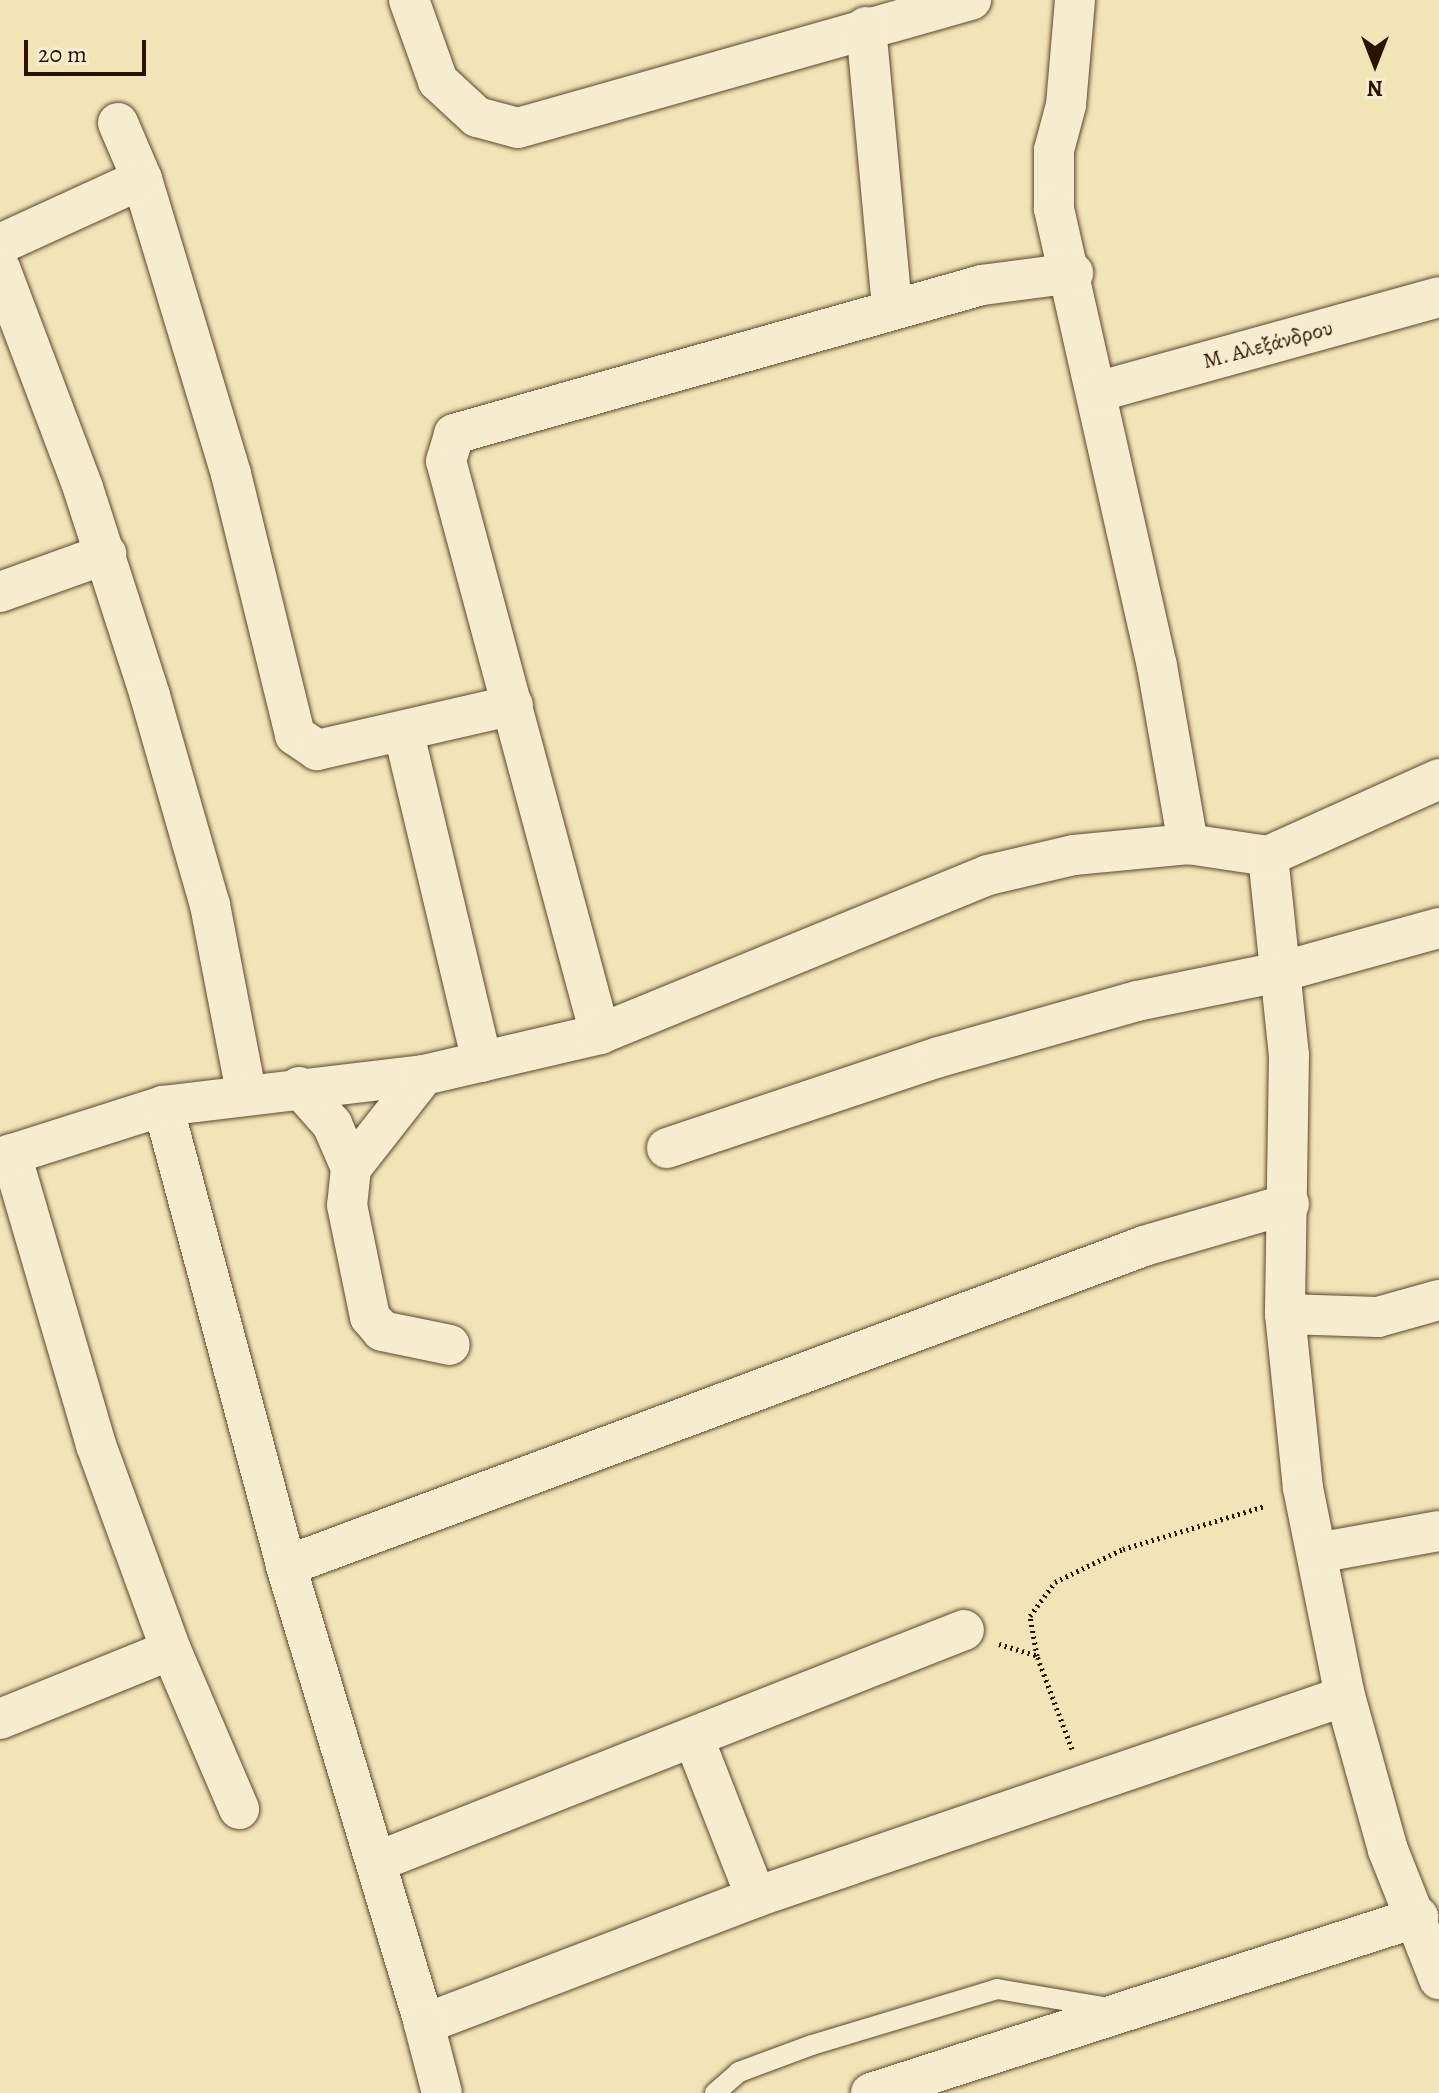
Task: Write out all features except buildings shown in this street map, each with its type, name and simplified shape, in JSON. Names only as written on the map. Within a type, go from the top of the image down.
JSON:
[{"type":"street","points":[[409,0],[438,81],[477,117],[518,128],[866,27],[971,0]]},
{"type":"street","points":[[1075,0],[1066,105],[1052,174],[1054,209],[1073,273],[1180,778],[1188,844]]},
{"type":"street","points":[[866,27],[892,309]]},
{"type":"street","points":[[118,123],[142,179],[231,474],[295,735],[317,750],[404,734],[513,705]]},
{"type":"street","points":[[0,244],[142,179]]},
{"type":"street","points":[[0,268],[8,308],[106,554],[210,905],[246,1092]]},
{"type":"street","points":[[600,1034],[446,461],[454,434],[982,285],[1073,273]]},
{"type":"street","name":"Μ. Αλεξάνδρου","points":[[1097,392],[1439,297]]},
{"type":"street","points":[[0,592],[106,554]]},
{"type":"street","points":[[404,734],[482,1062]]},
{"type":"street","points":[[239,1809],[171,1650],[96,1445],[5,1156],[163,1106],[246,1092],[424,1075],[600,1034],[988,875],[1074,855],[1188,844],[1268,856],[1439,779]]},
{"type":"street","points":[[1268,856],[1289,1055],[1285,1314],[1303,1488],[1345,1696],[1388,1850],[1418,1917],[1439,1979]]},
{"type":"street","points":[[667,1148],[1061,1022],[1280,972],[1439,928]]},
{"type":"street","points":[[351,1168],[424,1075]]},
{"type":"street","points":[[299,1087],[332,1124],[351,1168],[347,1205],[370,1317],[382,1331],[450,1345]]},
{"type":"street","points":[[163,1106],[286,1566],[442,2093]]},
{"type":"street","points":[[286,1566],[1144,1246],[1289,1204]]},
{"type":"street","points":[[1285,1314],[1378,1317],[1439,1300]]},
{"type":"street","points":[[1317,1553],[1439,1531]]},
{"type":"street","points":[[376,1862],[964,1630]]},
{"type":"street","points":[[0,1719],[171,1650]]},
{"type":"street","points":[[424,2024],[756,1897],[1345,1696]]},
{"type":"street","points":[[694,1739],[756,1897]]},
{"type":"street","points":[[871,2093],[1418,1917]]},
{"type":"lane","points":[[715,2093],[739,2072],[812,2045],[997,1989],[1125,2011]]},
{"type":"path","points":[[1090,1781],[1053,1708],[1030,1616],[1055,1582],[1123,1549],[1248,1514],[1303,1488]]}]
